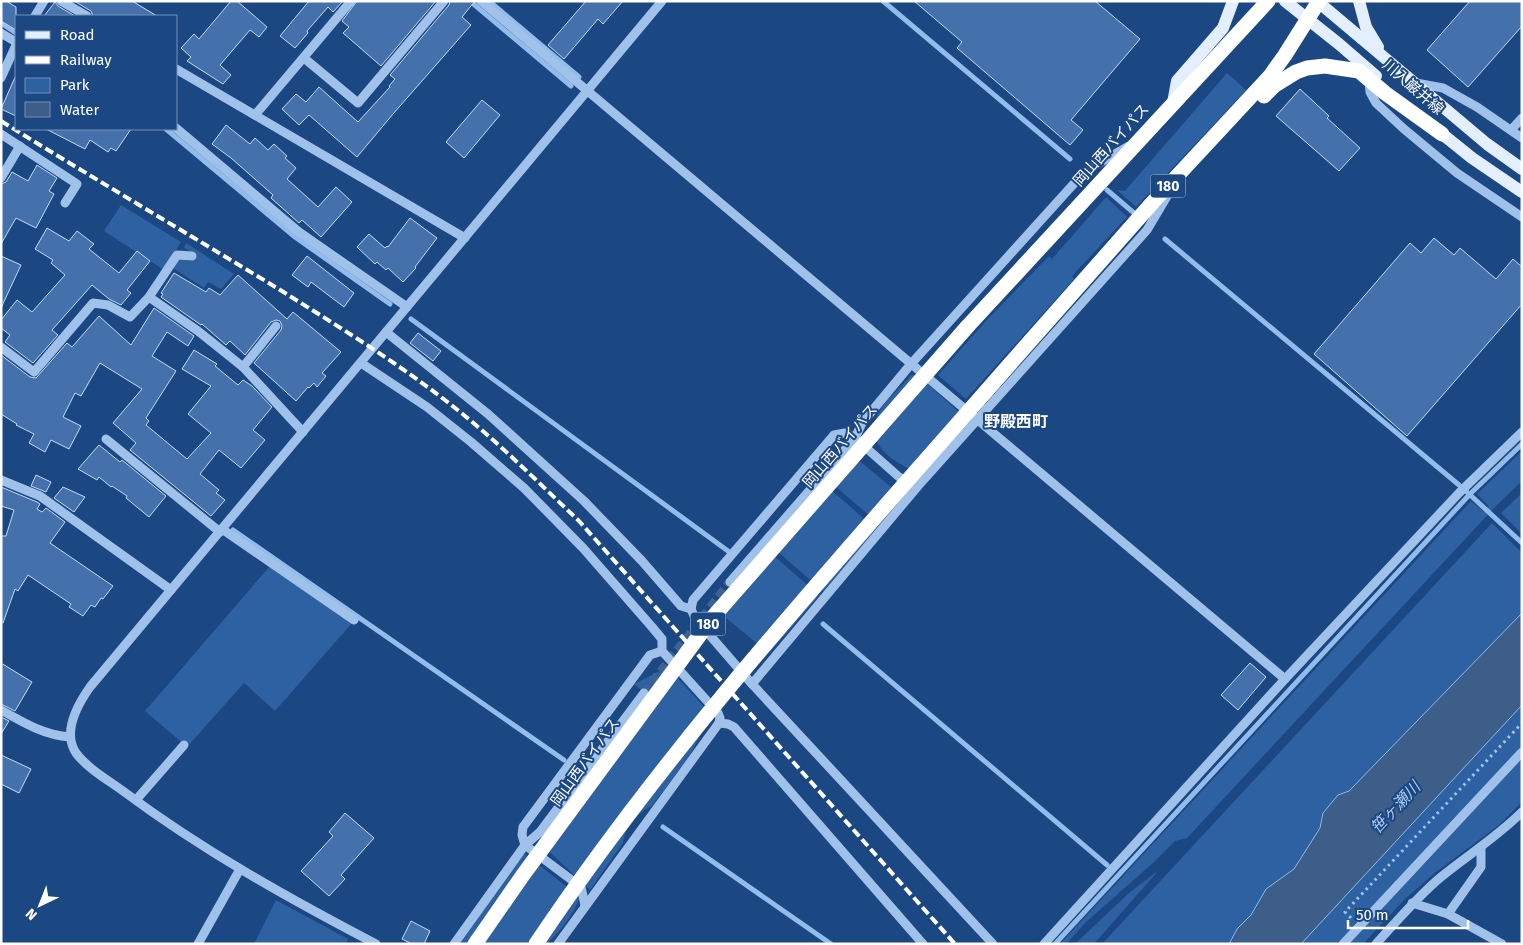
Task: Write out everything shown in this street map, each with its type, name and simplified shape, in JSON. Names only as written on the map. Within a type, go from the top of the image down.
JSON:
[{"type":"highway","name":"岡山西バイパス","points":[[475,944],[523,875],[713,617],[967,326],[1268,1]]},
{"type":"highway","name":"180","points":[[536,944],[564,902],[662,768],[756,655],[1010,364],[1184,169],[1270,76],[1318,2]]},
{"type":"highway","points":[[1211,141],[1239,122],[1274,85],[1296,72],[1307,68],[1325,66],[1364,76],[1442,134]]},
{"type":"main road","points":[[1173,103],[1177,81],[1224,28],[1234,1]]},
{"type":"main road","name":"川入巌井線","points":[[1285,1],[1339,44],[1442,134],[1472,158],[1522,192]]},
{"type":"main road","points":[[1359,1],[1366,27],[1389,61]]},
{"type":"main road","name":"川入巌井線","points":[[1318,2],[1487,144],[1522,169]]},
{"type":"main road","points":[[1307,18],[1321,38],[1364,76]]},
{"type":"street","points":[[36,15],[44,1]]},
{"type":"street","points":[[61,1],[85,15]]},
{"type":"street","points":[[255,115],[351,1]]},
{"type":"street","points":[[304,58],[358,103],[444,1]]},
{"type":"street","points":[[481,1],[1285,679]]},
{"type":"street","points":[[376,944],[303,906],[240,869],[153,813],[89,766],[76,752],[70,736],[72,719],[81,699],[662,1]]},
{"type":"street","points":[[1,33],[15,42]]},
{"type":"street","points":[[1,78],[15,45]]},
{"type":"street","points":[[178,70],[465,238]]},
{"type":"street","points":[[1364,76],[1376,103],[1404,129],[1457,173],[1522,217]]},
{"type":"street","points":[[1416,83],[1443,88],[1477,107],[1522,138]]},
{"type":"street","points":[[1511,130],[1522,118]]},
{"type":"street","points":[[178,130],[299,232],[407,307]]},
{"type":"street","points":[[1,134],[77,184],[65,203]]},
{"type":"street","points":[[730,582],[855,438],[862,423],[911,364],[1079,178],[1099,163],[1140,140]]},
{"type":"street","points":[[1,178],[20,146]]},
{"type":"street","points":[[752,684],[918,486],[1147,230],[1184,169]]},
{"type":"street","points":[[1,347],[34,372],[93,303],[108,306],[130,317],[149,297],[177,255],[192,256]]},
{"type":"street","points":[[149,297],[198,330],[242,367],[303,432]]},
{"type":"street","points":[[242,367],[276,326]]},
{"type":"street","points":[[386,332],[495,420],[584,501],[642,561],[681,606],[691,609],[701,625],[752,684],[993,944]]},
{"type":"street","points":[[361,363],[427,407],[524,488],[582,548],[652,627],[662,639],[662,651],[718,713],[720,718],[719,723],[558,944]]},
{"type":"street","points":[[1044,944],[1285,679],[1459,493],[1522,432]]},
{"type":"street","points":[[691,609],[693,600],[834,435],[845,433],[855,438],[899,477],[918,486]]},
{"type":"street","points":[[106,439],[221,530],[354,620]]},
{"type":"street","points":[[1,480],[40,496],[171,590]]},
{"type":"street","points":[[585,905],[581,887],[525,846],[522,835],[523,827],[650,655],[662,651]]},
{"type":"street","points":[[454,944],[525,846],[540,832],[644,693]]},
{"type":"street","points":[[1,710],[34,729],[56,736],[70,736]]},
{"type":"street","points":[[719,723],[734,727],[923,944]]},
{"type":"street","points":[[136,800],[184,745]]},
{"type":"street","points":[[1343,944],[1522,752]]},
{"type":"street","points":[[1376,944],[1412,904],[1440,878],[1504,829],[1522,812]]},
{"type":"street","points":[[1448,914],[1481,867],[1481,847]]},
{"type":"street","points":[[198,944],[240,869]]},
{"type":"street","points":[[1412,904],[1448,914],[1502,944]]},
{"type":"path","points":[[1345,912],[1522,723]]},
{"type":"green space","points":[[1227,73],[1246,90],[1136,207],[1117,190],[1125,191]]},
{"type":"green space","points":[[1106,197],[1127,217],[1072,276],[1074,279],[966,399],[938,375],[985,322],[1049,256],[1052,259]]},
{"type":"green space","points":[[121,205],[181,242],[164,270],[104,231]]},
{"type":"green space","points":[[186,243],[234,274],[221,289],[208,282],[204,288],[173,268],[178,259],[191,261],[197,255],[184,248]]},
{"type":"green space","points":[[911,375],[917,375],[967,419],[966,426],[922,475],[902,465],[884,451],[874,433],[875,422],[880,410]]},
{"type":"green space","points":[[1522,451],[1522,481],[1495,507],[1187,838],[1175,841],[1086,922],[1066,944],[1060,944],[1471,501],[1484,512],[1489,506],[1477,494]]},
{"type":"green space","points":[[845,457],[861,462],[891,487],[907,493],[825,589],[769,653],[715,609],[764,550]],"holes":[[[827,479],[879,524],[876,529],[823,483]],[[770,545],[823,591],[819,595],[766,549]]]},
{"type":"green space","points":[[1522,493],[1522,534],[1501,513]]},
{"type":"green space","points":[[1492,523],[1522,553],[1522,613],[1349,791],[1338,795],[1323,813],[1320,828],[1294,869],[1266,889],[1251,915],[1237,929],[1229,944],[1102,944]]},
{"type":"green space","points":[[270,566],[352,623],[275,711],[244,683],[187,747],[145,711]]},
{"type":"green space","points":[[668,667],[711,715],[690,755],[652,806],[633,821],[626,832],[623,843],[590,890],[538,841],[647,695],[634,684]]},
{"type":"green space","points":[[1522,705],[1522,802],[1499,825],[1436,872],[1406,898],[1363,944],[1301,944]]},
{"type":"green space","points":[[525,854],[576,894],[579,899],[566,923],[547,944],[460,944],[518,860]]},
{"type":"green space","points":[[1158,871],[1094,944],[1075,944],[1130,892]]},
{"type":"green space","points":[[276,900],[348,939],[346,944],[254,944]]},
{"type":"water","name":"笹ヶ瀬川","points":[[1522,613],[1522,705],[1301,944],[1229,944],[1237,929],[1251,915],[1266,889],[1294,869],[1320,828],[1323,813],[1338,795],[1349,791]]},
{"type":"building","points":[[1,1],[6,1],[16,7],[15,29],[1,21]]},
{"type":"building","points":[[74,1],[132,1],[155,15],[93,15],[91,11]]},
{"type":"building","points":[[231,1],[237,1],[267,27],[259,37],[250,30],[220,65],[231,75],[223,84],[187,61],[191,57],[181,48],[194,34],[199,39]]},
{"type":"building","points":[[309,1],[343,1],[333,12],[328,7],[295,48],[280,36]]},
{"type":"building","points":[[357,1],[436,1],[381,66],[343,33],[349,27],[342,21]]},
{"type":"building","points":[[450,1],[475,1],[462,17],[471,25],[357,157],[309,115],[299,125],[282,109],[296,94],[306,102],[319,87],[358,122],[390,87],[395,79],[390,75],[449,5]]},
{"type":"building","points":[[586,1],[623,1],[603,24],[598,19],[564,59],[548,45]]},
{"type":"building","points":[[914,1],[1095,1],[1140,39],[1071,120],[1083,130],[1070,145],[957,48],[962,42]]},
{"type":"building","points":[[1470,1],[1522,1],[1522,26],[1468,87],[1427,50]]},
{"type":"building","points":[[55,2],[58,6],[73,15],[45,15]]},
{"type":"building","points":[[15,77],[15,116],[1,109]]},
{"type":"building","points":[[1300,89],[1329,116],[1327,118],[1360,148],[1339,171],[1276,116]]},
{"type":"building","points":[[482,100],[500,115],[464,158],[446,142]]},
{"type":"building","points":[[226,125],[250,144],[255,138],[268,150],[274,144],[296,168],[287,179],[318,207],[336,187],[352,202],[321,237],[302,220],[299,223],[271,198],[273,195],[212,144]]},
{"type":"building","points":[[48,130],[130,130],[116,151],[111,148],[108,152],[90,140],[85,149]]},
{"type":"building","points":[[37,165],[57,178],[49,191],[54,194],[36,228],[16,218],[1,244],[1,184],[6,182],[12,172],[28,181]]},
{"type":"building","points":[[410,218],[437,238],[416,268],[403,282],[388,268],[386,270],[377,262],[375,264],[357,247],[369,234],[385,248],[388,247]]},
{"type":"building","points":[[47,228],[69,241],[77,231],[94,244],[89,249],[119,273],[137,251],[150,261],[127,290],[131,293],[121,305],[109,299],[92,285],[52,330],[58,335],[33,363],[5,342],[10,335],[1,328],[1,320],[17,300],[32,312],[65,275],[51,263],[53,260],[35,249]]},
{"type":"building","points":[[1434,238],[1454,255],[1460,248],[1496,279],[1513,259],[1522,267],[1522,304],[1407,436],[1314,354],[1410,243],[1421,253]]},
{"type":"building","points":[[1,256],[21,265],[1,308]]},
{"type":"building","points":[[307,256],[354,293],[344,307],[311,282],[308,287],[292,275]]},
{"type":"building","points":[[174,273],[206,292],[209,288],[220,295],[238,275],[287,319],[293,312],[341,352],[322,373],[326,376],[317,387],[314,383],[308,387],[296,401],[254,363],[281,330],[280,321],[271,322],[245,355],[230,341],[226,345],[202,324],[161,297],[163,294],[161,293]]},
{"type":"building","points":[[154,308],[194,336],[188,346],[167,332],[152,356],[176,371],[146,418],[149,421],[146,425],[187,459],[211,433],[188,414],[211,386],[182,369],[194,350],[217,364],[215,366],[238,385],[243,380],[252,386],[272,407],[253,430],[265,440],[241,468],[219,450],[200,474],[219,490],[216,493],[225,500],[211,516],[130,450],[136,443],[113,423],[142,389],[100,363],[81,396],[75,393],[63,417],[81,426],[69,449],[51,440],[45,452],[29,443],[34,434],[16,425],[1,414],[1,355],[30,377],[36,378],[67,343],[72,347],[99,316],[131,345]]},
{"type":"building","points":[[418,333],[441,351],[433,361],[410,343]]},
{"type":"building","points":[[99,445],[120,462],[122,460],[166,496],[149,517],[126,498],[127,496],[111,487],[99,477],[97,480],[78,469]]},
{"type":"building","points":[[36,475],[51,482],[46,492],[31,486]]},
{"type":"building","points":[[1,487],[37,502],[40,504],[37,509],[42,512],[46,508],[65,522],[50,543],[113,586],[95,607],[91,605],[83,616],[69,607],[71,604],[28,575],[18,591],[15,589],[3,623],[1,623],[1,536],[6,536],[14,510],[1,506]]},
{"type":"building","points":[[63,487],[85,497],[74,512],[54,498]]},
{"type":"building","points":[[1,663],[32,682],[15,711],[1,704]]},
{"type":"building","points":[[1250,663],[1266,677],[1238,710],[1221,695]]},
{"type":"building","points":[[1,717],[9,721],[1,734]]},
{"type":"building","points":[[1,755],[31,769],[19,793],[1,784]]},
{"type":"building","points":[[345,813],[374,838],[341,875],[345,879],[329,896],[301,871],[333,836],[329,832]]},
{"type":"building","points":[[411,921],[430,931],[424,944],[412,944],[402,939]]},
{"type":"waterway","points":[[470,1],[571,86]]},
{"type":"waterway","points":[[489,1],[579,77]]},
{"type":"waterway","points":[[883,1],[1070,159]]},
{"type":"waterway","points":[[1,23],[15,32]]},
{"type":"waterway","points":[[167,130],[295,237],[390,304]]},
{"type":"waterway","points":[[1107,190],[1134,213]]},
{"type":"waterway","points":[[1165,239],[1459,485]]},
{"type":"waterway","points":[[411,319],[728,551]]},
{"type":"waterway","points":[[1055,944],[1470,494],[1522,444]]},
{"type":"waterway","points":[[1467,492],[1522,543]]},
{"type":"waterway","points":[[233,530],[564,760]]},
{"type":"waterway","points":[[823,624],[1107,865]]},
{"type":"waterway","points":[[663,827],[831,944]]},
{"type":"tunnel","points":[[644,693],[730,582]]},
{"type":"railway","points":[[1,121],[15,130]]},
{"type":"railway","points":[[16,130],[277,288],[387,358],[429,388],[483,431],[579,521],[955,944]]},
{"type":"district","name":"野殿西町","points":[[1016,421]]}]
